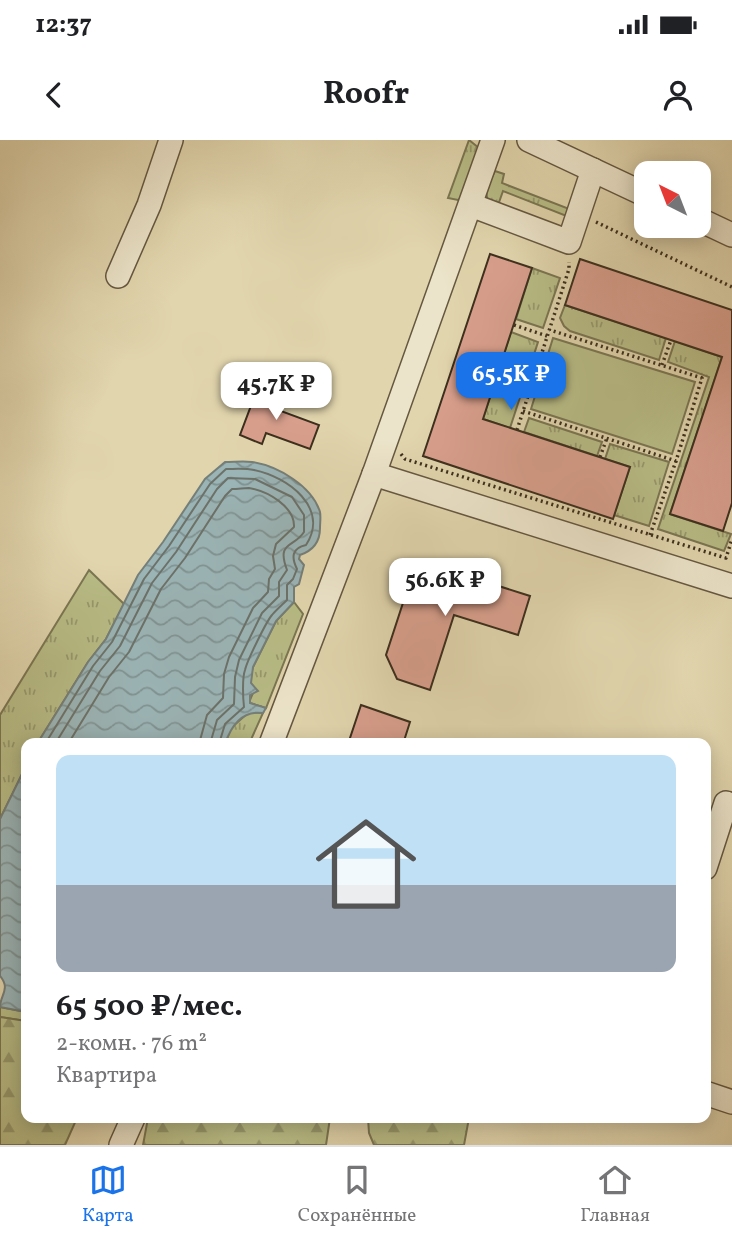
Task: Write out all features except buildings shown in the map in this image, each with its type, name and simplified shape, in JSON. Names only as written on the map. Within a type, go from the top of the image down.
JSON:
[{"type":"street","points":[[118,276],[149,205],[171,140]]},
{"type":"street","points":[[273,738],[374,474],[493,140]]},
{"type":"street","points":[[529,140],[634,189]]},
{"type":"street","points":[[471,205],[569,242],[593,170]]},
{"type":"street","points":[[711,225],[732,235]]},
{"type":"street","points":[[374,474],[732,586]]},
{"type":"street","points":[[711,850],[726,803],[732,805]]},
{"type":"street","points":[[711,1095],[732,1101]]},
{"type":"street","points":[[121,1145],[131,1123]]},
{"type":"path","points":[[579,214],[732,287]]},
{"type":"path","points":[[517,430],[569,269],[569,242]]},
{"type":"path","points":[[514,325],[547,337]]},
{"type":"path","points":[[550,330],[702,378],[650,535]]},
{"type":"path","points":[[663,365],[671,340]]},
{"type":"path","points":[[523,411],[676,461]]},
{"type":"path","points":[[387,435],[405,459],[726,558],[732,539]]},
{"type":"path","points":[[600,457],[607,438]]},
{"type":"green space","points":[[469,140],[479,148],[465,195],[458,200],[448,198]]},
{"type":"green space","points":[[495,171],[504,174],[502,183],[572,210],[569,217],[503,191],[497,208],[487,196]]},
{"type":"green space","points":[[532,268],[560,278],[543,328],[516,319]]},
{"type":"green space","points":[[565,305],[666,338],[659,360],[570,331],[560,318]]},
{"type":"green space","points":[[511,332],[538,342],[510,428],[483,419]]},
{"type":"green space","points":[[553,338],[695,382],[672,454],[531,409]]},
{"type":"green space","points":[[675,341],[722,357],[670,514],[731,534],[724,551],[658,529],[709,377],[668,362]]},
{"type":"green space","points":[[529,418],[602,442],[597,456],[524,432]]},
{"type":"green space","points":[[610,444],[669,462],[649,526],[614,515],[630,467],[605,459]]},
{"type":"green space","points":[[89,570],[124,604],[106,639],[88,662],[41,738],[21,738],[21,776],[0,819],[0,715]]},
{"type":"green space","points":[[294,602],[303,614],[266,708],[250,703],[253,693],[250,678],[253,667],[276,621]]},
{"type":"green space","points":[[249,712],[263,713],[252,738],[227,738],[231,728]]},
{"type":"green space","points":[[0,1007],[21,1011],[21,1020],[0,1017]]},
{"type":"green space","points":[[0,1017],[21,1020],[21,1123],[75,1123],[65,1145],[0,1145]]},
{"type":"green space","points":[[147,1123],[329,1123],[326,1145],[143,1145]]},
{"type":"green space","points":[[368,1123],[468,1123],[464,1145],[374,1145]]},
{"type":"water","points":[[225,462],[262,464],[283,473],[302,486],[316,503],[320,514],[317,542],[300,555],[299,559],[304,565],[299,584],[294,587],[294,602],[276,621],[253,667],[251,683],[258,691],[250,695],[250,703],[266,708],[263,713],[243,717],[228,738],[41,738],[88,662],[106,639],[138,575],[205,479]]},
{"type":"water","points":[[21,776],[21,1011],[0,1007],[5,985],[0,976],[0,819]]}]
